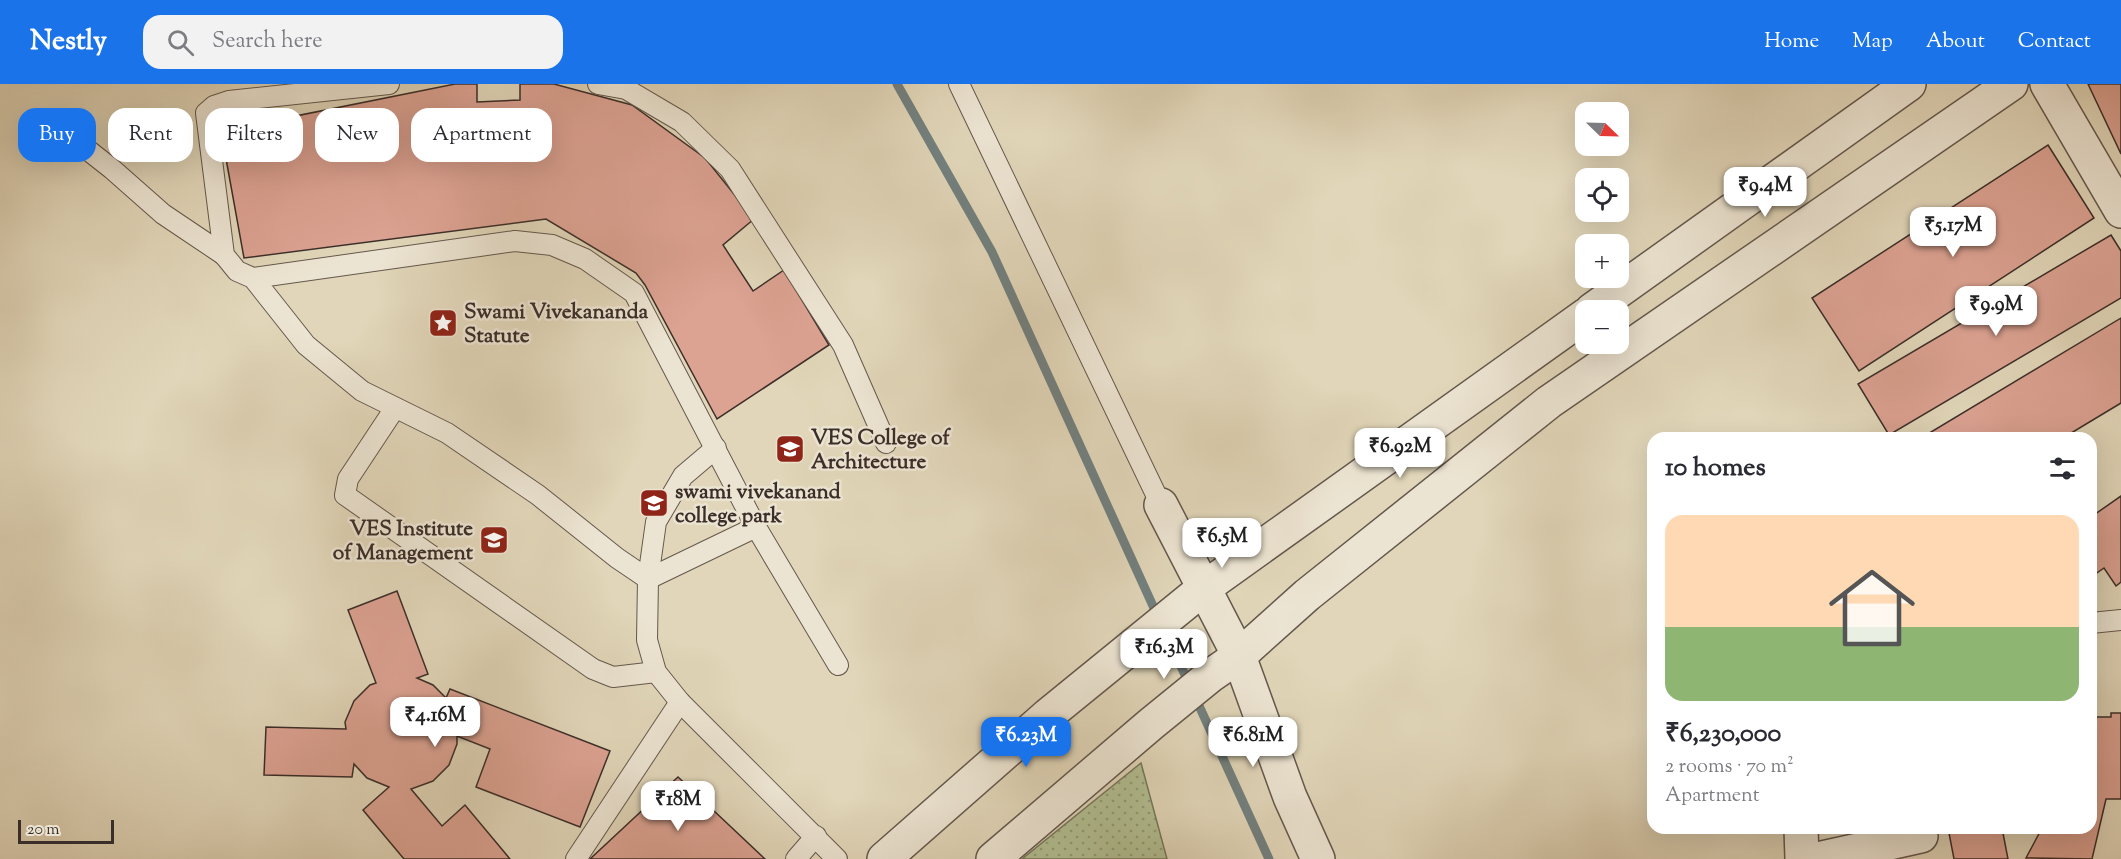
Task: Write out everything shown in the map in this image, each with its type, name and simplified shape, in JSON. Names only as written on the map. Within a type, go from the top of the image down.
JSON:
[{"type":"street","points":[[1606,300],[1909,84]]},
{"type":"street","points":[[993,859],[1151,724],[1210,676],[1239,656],[1307,595],[1549,402],[2012,84]]},
{"type":"street","points":[[2048,84],[2121,211]]},
{"type":"street","points":[[884,859],[1048,715],[1194,596],[1575,323]]},
{"type":"street","points":[[1161,505],[1194,596],[1239,656],[1290,796],[1318,859]]},
{"type":"street","points":[[1800,834],[1802,859]]},
{"type":"street","points":[[1817,859],[1921,836]]},
{"type":"lane","points":[[224,255],[206,113],[214,106],[229,101],[389,84]]},
{"type":"lane","points":[[598,84],[626,89],[682,122],[730,169],[843,345],[886,443]]},
{"type":"lane","points":[[959,84],[1161,505]]},
{"type":"lane","points":[[96,156],[163,214],[224,255],[237,271],[253,278],[306,345],[362,391],[447,433],[538,495],[616,558],[648,579]]},
{"type":"lane","points":[[253,278],[515,241],[552,245],[585,258],[634,293],[756,527],[838,665]]},
{"type":"lane","points":[[395,408],[348,480],[345,495],[593,669],[613,677],[656,672]]},
{"type":"lane","points":[[716,448],[683,476],[656,522],[648,579],[647,640],[656,672],[680,702],[837,859]]},
{"type":"lane","points":[[648,579],[756,527]]},
{"type":"lane","points":[[2097,622],[2121,620]]},
{"type":"lane","points":[[576,859],[680,702]]},
{"type":"lane","points":[[795,859],[816,836]]},
{"type":"green space","points":[[1141,763],[1167,859],[1022,859]]},
{"type":"building","points":[[455,84],[477,84],[477,102],[520,100],[520,84],[554,84],[632,105],[705,158],[754,219],[723,245],[753,291],[784,270],[829,345],[717,419],[645,285],[636,273],[546,219],[244,258],[227,162],[303,162],[303,115],[315,112],[315,162],[399,162],[399,108],[336,108]]},
{"type":"building","points":[[2088,84],[2121,84],[2121,154]]},
{"type":"building","points":[[2048,145],[2094,218],[1859,371],[1812,298]]},
{"type":"building","points":[[2111,235],[2121,251],[2121,298],[1894,432],[1887,432],[1858,384]]},
{"type":"building","points":[[2121,318],[2121,403],[2073,432],[1931,432]]},
{"type":"building","points":[[2121,496],[2121,582],[2116,586],[2104,568],[2097,573],[2097,513]]},
{"type":"building","points":[[397,591],[428,674],[417,678],[433,685],[446,698],[450,689],[610,751],[580,827],[476,787],[490,749],[457,736],[457,744],[449,765],[433,781],[411,789],[442,826],[465,805],[510,859],[404,859],[363,810],[389,787],[367,778],[354,764],[352,777],[264,775],[266,727],[346,729],[345,722],[354,701],[370,685],[376,683],[348,610]]},
{"type":"building","points":[[2111,713],[2121,713],[2121,799],[2106,799],[2092,859],[2026,858],[2039,834],[2097,834],[2097,717],[2111,717]]},
{"type":"building","points":[[678,777],[765,859],[590,859]]},
{"type":"building","points":[[1949,834],[2003,834],[2008,859],[1954,859]]},
{"type":"waterway","points":[[897,84],[992,252],[1158,617]]},
{"type":"waterway","points":[[1164,629],[1269,859]]},
{"type":"place","name":"Swami Vivekananda Statute","points":[[443,323]]},
{"type":"place","name":"VES College of Architecture","points":[[790,449]]},
{"type":"place","name":"swami vivekanand college park","points":[[654,503]]},
{"type":"place","name":"VES Institute of Management","points":[[494,540]]}]
